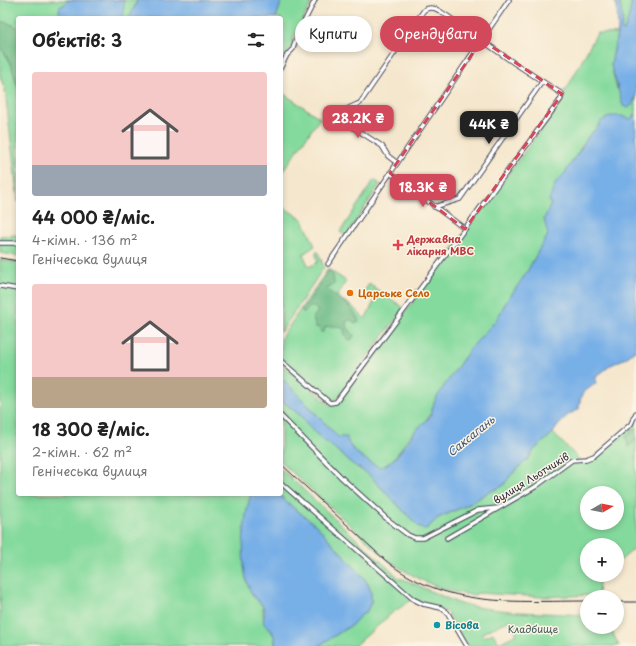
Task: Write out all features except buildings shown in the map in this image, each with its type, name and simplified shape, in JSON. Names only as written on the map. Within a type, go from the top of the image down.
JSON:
[{"type":"street","points":[[283,63],[287,55],[293,49],[296,38],[315,0]]},
{"type":"street","points":[[492,25],[509,0]]},
{"type":"street","points":[[420,16],[428,7],[433,8],[447,16]]},
{"type":"street","points":[[283,363],[330,404],[336,402],[563,96],[561,92],[542,82],[492,47]]},
{"type":"street","points":[[395,52],[360,103],[347,108],[344,119],[346,123],[382,146],[388,156],[397,163]]},
{"type":"street","points":[[328,264],[474,52]]},
{"type":"street","points":[[434,207],[460,199],[542,82]]},
{"type":"street","points":[[390,173],[465,229]]},
{"type":"street","points":[[0,243],[16,243]]},
{"type":"street","points":[[0,286],[16,289]]},
{"type":"street","name":"вулиця Льотчиків","points":[[447,538],[535,487],[572,460],[586,459],[594,456],[631,424],[636,413]]},
{"type":"street","points":[[283,418],[342,478],[387,519],[408,535],[415,538],[423,538],[478,510],[498,508]]},
{"type":"street","points":[[283,485],[413,598],[423,604],[441,608],[447,612],[467,646]]},
{"type":"highlighted area","points":[[482,40],[562,94],[465,229],[390,173]]},
{"type":"green space","points":[[0,0],[137,0],[130,16],[16,16],[16,185],[5,89],[0,77]]},
{"type":"green space","points":[[282,0],[313,0],[305,16],[295,16],[295,35],[291,48],[283,61],[283,16],[277,16]]},
{"type":"green space","points":[[619,0],[632,0],[629,17],[624,31],[621,29],[623,20]]},
{"type":"green space","points":[[0,21],[16,27],[16,82],[11,64],[0,46]]},
{"type":"green space","points":[[597,33],[617,34],[611,65],[617,89],[633,104],[636,96],[636,114],[630,119],[621,116],[598,125],[598,128],[590,134],[565,173],[556,182],[551,204],[544,219],[549,235],[527,272],[505,304],[497,319],[463,359],[428,417],[413,432],[394,458],[380,468],[359,454],[345,440],[338,437],[283,379],[283,365],[330,405],[337,404],[563,100],[565,96],[563,91],[566,90]]},
{"type":"green space","points":[[283,93],[320,118],[283,171]]},
{"type":"green space","points":[[374,180],[380,184],[346,236],[340,232]]},
{"type":"green space","points":[[285,208],[303,220],[315,246],[303,254],[309,267],[318,262],[316,252],[318,252],[324,267],[283,329],[283,212]]},
{"type":"green space","points":[[16,235],[16,256],[0,253],[0,236]]},
{"type":"green space","points":[[0,260],[16,263],[16,496],[251,496],[244,529],[244,553],[252,594],[263,607],[263,616],[275,638],[275,646],[0,646]]},
{"type":"green space","points":[[328,269],[346,281],[337,297],[353,307],[365,319],[375,300],[363,293],[369,284],[404,308],[335,401],[330,402],[283,361],[283,335]]},
{"type":"green space","points":[[328,271],[330,271],[333,276],[334,284],[327,289],[328,291],[350,307],[359,321],[358,323],[355,323],[351,320],[347,321],[346,325],[354,336],[351,340],[347,339],[345,336],[343,328],[332,326],[325,327],[324,332],[321,332],[318,327],[315,327],[313,317],[317,313],[317,310],[314,307],[310,307],[304,313],[301,310],[303,306],[307,304]]},
{"type":"green space","points":[[283,402],[301,416],[310,428],[323,440],[351,463],[369,475],[419,527],[425,530],[438,518],[468,505],[487,493],[503,486],[510,476],[528,459],[534,450],[553,433],[581,461],[587,461],[595,457],[632,426],[636,416],[636,427],[626,436],[633,442],[636,440],[636,547],[624,557],[624,538],[580,538],[580,582],[599,582],[598,590],[580,590],[580,596],[542,597],[478,593],[474,595],[450,591],[428,583],[387,559],[283,464]]},
{"type":"green space","points":[[636,427],[636,440],[628,447],[626,436]]},
{"type":"green space","name":"Кладбище","points":[[283,471],[400,579],[460,604],[518,612],[580,615],[580,634],[613,634],[619,646],[467,646],[447,612],[413,599],[392,613],[355,646],[318,646],[352,625],[367,611],[371,602],[371,592],[363,577],[317,526],[280,496],[283,496]],"holes":[[[510,620],[517,634],[499,643],[493,633],[484,637],[482,633]]]},
{"type":"water","points":[[68,0],[124,0],[123,16],[60,16],[60,6],[64,5]]},
{"type":"water","points":[[137,0],[282,0],[277,16],[130,16]]},
{"type":"water","points":[[614,0],[619,0],[623,20],[621,29],[624,31],[629,17],[632,0],[636,0],[636,96],[633,104],[628,108],[623,106],[611,65],[618,29],[617,7]]},
{"type":"water","name":"Саксагань","points":[[636,114],[636,350],[626,358],[611,365],[596,377],[596,383],[583,393],[579,409],[568,415],[553,433],[534,450],[528,459],[510,476],[503,486],[438,518],[425,530],[419,527],[369,475],[351,463],[323,440],[310,428],[301,416],[283,402],[283,379],[338,437],[347,437],[348,442],[359,455],[380,467],[386,465],[396,457],[416,430],[430,417],[435,400],[444,386],[470,349],[497,319],[505,304],[527,272],[548,235],[544,219],[551,204],[549,200],[556,182],[565,173],[590,134],[597,128],[601,121],[611,116],[621,116],[630,119]]},
{"type":"water","points":[[250,496],[280,496],[317,526],[368,584],[371,592],[371,602],[367,611],[352,625],[318,646],[275,646],[275,638],[271,629],[265,625],[263,620],[264,609],[253,596],[245,572],[243,545]]},
{"type":"tram line","points":[[0,258],[16,261]]},
{"type":"tram line","points":[[283,466],[385,560],[408,576],[432,587],[456,595],[482,599],[507,601],[580,601]]},
{"type":"tram line","points":[[624,602],[636,602]]},
{"type":"place","name":"Державна лікарня МВС","points":[[398,245]]},
{"type":"place","name":"Царське Село","points":[[350,293]]},
{"type":"place","name":"Вісова","points":[[437,625]]}]
